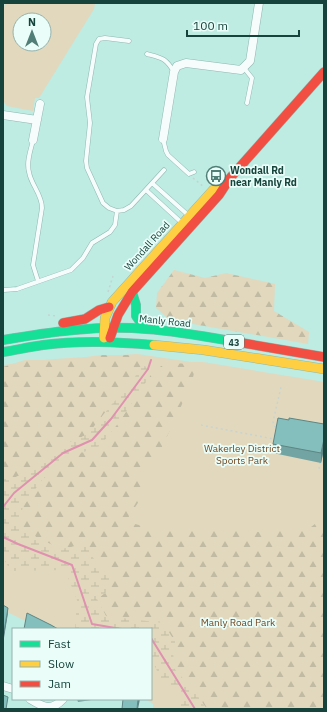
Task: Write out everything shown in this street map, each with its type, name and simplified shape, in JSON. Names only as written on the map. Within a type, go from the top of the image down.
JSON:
[{"type":"main road","name":"Wondall Road","points":[[107,342],[109,328],[132,292],[219,195],[230,178],[324,72]]},
{"type":"main road","name":"Wondall Road","points":[[109,328],[105,318],[109,306],[115,297],[212,190],[230,178]]},
{"type":"main road","points":[[132,292],[136,305],[136,316],[145,329]]},
{"type":"main road","points":[[3,335],[12,332],[85,319],[109,306]]},
{"type":"main road","name":"Manly Road","points":[[3,340],[60,331],[109,328],[145,329],[190,334],[324,357]]},
{"type":"main road","name":"43","points":[[3,352],[47,345],[132,342],[168,345],[324,370]]},
{"type":"street","points":[[163,139],[174,72],[177,66],[186,63],[241,70],[244,68],[250,61],[259,3]]},
{"type":"street","points":[[33,140],[40,104]]},
{"type":"street","points":[[3,115],[37,120]]},
{"type":"street","points":[[32,700],[46,708],[52,707],[62,700]]},
{"type":"lane","points":[[129,41],[105,38],[99,39],[96,44],[88,97],[90,123],[86,161],[87,168],[104,203],[108,208],[117,211],[124,210],[131,206],[164,170]]},
{"type":"lane","points":[[147,54],[163,58],[169,63],[174,72]]},
{"type":"lane","points":[[244,68],[254,78],[247,103]]},
{"type":"lane","points":[[163,139],[168,155],[189,174],[194,172]]},
{"type":"lane","points":[[33,140],[28,166],[29,174],[42,200],[33,265],[38,281]]},
{"type":"lane","points":[[152,183],[189,216]]},
{"type":"lane","points":[[146,190],[182,223]]},
{"type":"lane","points":[[4,290],[17,289],[71,270],[83,258],[92,243],[110,232],[115,225],[117,211]]},
{"type":"path","points":[[189,174],[204,188]]},
{"type":"path","points":[[107,294],[112,276]]},
{"type":"path","points":[[48,315],[59,316]]},
{"type":"path","points":[[278,428],[274,426],[273,422],[281,388]]},
{"type":"path","points":[[201,425],[276,439]]},
{"type":"path","points":[[320,462],[319,468],[324,469]]},
{"type":"green space","points":[[5,3],[95,3],[94,9],[39,98],[35,98],[33,111],[7,106],[3,101],[3,13]]},
{"type":"green space","points":[[174,270],[205,278],[226,273],[275,284],[274,311],[309,332],[308,344],[170,320],[156,308],[157,293]]},
{"type":"green space","name":"Manly Road Park","points":[[137,354],[191,362],[203,362],[324,382],[324,709],[153,709],[153,704],[147,700],[152,700],[152,628],[40,628],[3,610],[3,365],[54,359]]},
{"type":"green space","points":[[101,355],[135,355],[142,365],[129,387],[112,404],[88,434],[60,447],[33,470],[11,479],[3,479],[3,367],[25,360],[66,360]]},
{"type":"green space","name":"Manly Road Park","points":[[167,363],[196,364],[192,382],[174,422],[158,455],[144,474],[145,492],[128,518],[135,524],[163,531],[239,528],[258,532],[311,527],[324,517],[324,709],[207,709],[194,691],[172,666],[175,642],[163,623],[106,617],[97,599],[109,590],[113,578],[98,567],[86,544],[62,549],[39,539],[19,525],[23,506],[42,480],[70,457],[100,446],[119,422],[154,370]]},
{"type":"green space","points":[[142,365],[154,370],[119,422],[100,446],[70,457],[42,480],[23,506],[19,525],[39,539],[61,549],[86,544],[98,567],[113,577],[109,590],[97,599],[106,616],[163,623],[175,642],[172,666],[194,691],[207,709],[175,709],[180,696],[164,686],[152,660],[152,628],[75,628],[77,600],[65,570],[11,571],[3,558],[3,479],[11,479],[33,470],[60,447],[88,434],[112,404],[129,387]]},
{"type":"building","points":[[278,418],[289,420],[289,418],[324,424],[324,439],[321,453],[273,444]]},
{"type":"building","points":[[3,605],[8,608],[3,638]]},
{"type":"building","points":[[27,613],[56,628],[24,628]]},
{"type":"building","points":[[3,695],[8,697],[6,709],[3,709]]},
{"type":"building","points":[[123,700],[138,700],[137,709],[122,709]]},
{"type":"waterway","points":[[3,507],[14,493],[63,453],[92,440],[111,419],[148,369],[151,360]]},
{"type":"waterway","points":[[3,537],[72,565],[92,624],[115,628]]},
{"type":"waterway","points":[[152,640],[195,709]]},
{"type":"traffic: fast","points":[[132,292],[136,305],[136,316],[145,329]]},
{"type":"traffic: fast","points":[[3,340],[56,332],[128,328],[168,331],[231,341]]},
{"type":"traffic: fast","points":[[3,352],[71,342],[112,342],[154,345]]},
{"type":"traffic: slow","points":[[104,338],[105,318],[112,302],[213,190],[225,181]]},
{"type":"traffic: slow","points":[[154,345],[204,350],[324,369]]},
{"type":"traffic: jam","points":[[110,338],[118,315],[132,292],[219,195],[230,178],[324,72]]},
{"type":"traffic: jam","points":[[63,323],[85,319],[99,310],[109,307]]},
{"type":"traffic: jam","points":[[231,341],[324,357]]},
{"type":"place","name":"Wondall Rd near Manly Rd","points":[[216,176]]},
{"type":"park label","name":"Wakerley District Sports Park","points":[[242,454]]}]
